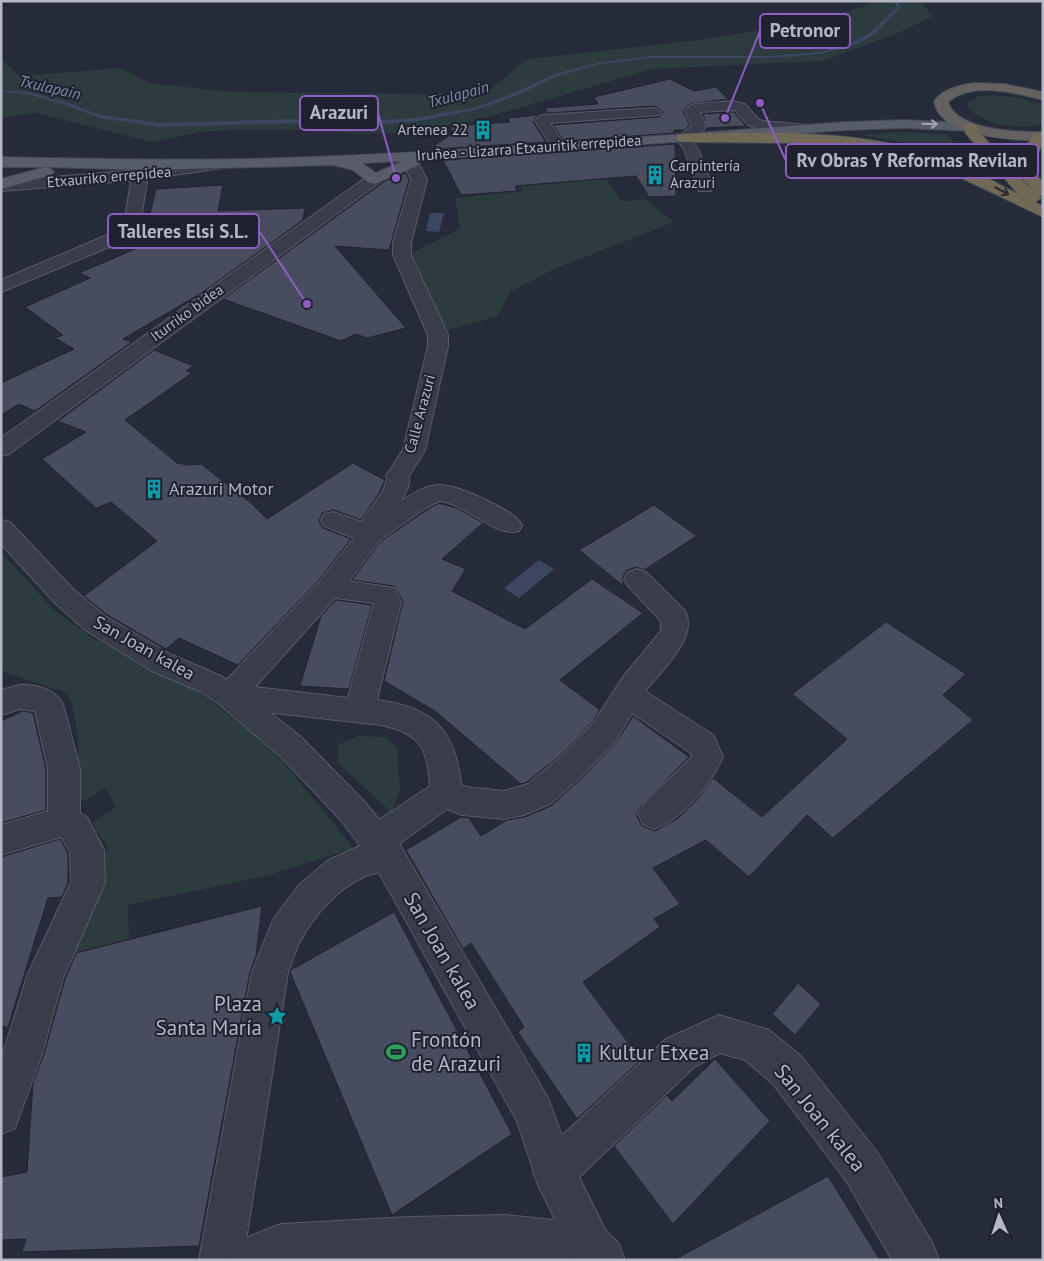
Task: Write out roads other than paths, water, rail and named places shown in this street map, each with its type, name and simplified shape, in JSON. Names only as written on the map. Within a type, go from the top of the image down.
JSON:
[{"type":"highway","points":[[1043,96],[1016,90],[982,87],[952,92],[941,101],[944,111],[954,119],[970,127],[1006,135],[1041,136],[1024,165],[1029,178],[1043,191]]},
{"type":"highway","points":[[970,127],[974,135],[1022,189],[1043,204]]},
{"type":"highway","points":[[683,138],[791,137],[834,139],[874,146],[928,158],[968,173],[1043,212]]},
{"type":"main road","name":"Iruñea - Lizarra Etxauritik errepidea","points":[[846,126],[894,118],[941,101]]},
{"type":"main road","name":"Iruñea - Lizarra Etxauritik errepidea","points":[[1,162],[217,165],[282,163],[560,147],[846,126],[904,124],[970,127]]},
{"type":"main road","points":[[1,185],[118,153],[137,151],[282,163]]},
{"type":"main road","points":[[328,161],[358,166],[381,176],[437,155]]},
{"type":"main road","points":[[380,158],[389,169],[381,176]]},
{"type":"main road","points":[[54,182],[72,171],[77,164]]},
{"type":"main road","points":[[1,167],[5,173],[1,178]]},
{"type":"street","points":[[705,188],[691,149],[683,138],[691,134],[699,126],[692,111],[696,108],[714,106],[740,107],[753,122],[761,125],[806,129]]},
{"type":"street","points":[[560,147],[542,121],[544,119],[654,112]]},
{"type":"street","points":[[606,115],[621,142]]},
{"type":"street","name":"Calle Arazuri","points":[[370,535],[380,512],[394,494],[399,482],[398,476],[414,450],[438,346],[438,336],[402,254],[402,243],[418,180],[412,163]]},
{"type":"street","name":"Etxauriko errepidea","points":[[1,185],[140,175],[217,165]]},
{"type":"street","points":[[1,287],[125,234],[132,225],[140,175]]},
{"type":"street","name":"Iturriko bidea","points":[[1,450],[381,176]]},
{"type":"street","points":[[229,696],[329,588],[370,535],[385,527],[391,520],[425,497],[438,493],[450,493],[510,525]]},
{"type":"street","points":[[333,520],[370,535]]},
{"type":"street","name":"San Joan kalea","points":[[1,528],[64,596],[95,623],[162,663],[211,684],[229,696],[290,746],[351,809],[382,849],[534,1112],[554,1172],[597,1253]]},
{"type":"street","points":[[221,1260],[270,972],[286,932],[310,898],[339,872],[382,849],[446,792],[462,800],[504,804],[524,801],[539,794],[574,764],[605,730],[628,694],[675,631],[675,618],[637,579]]},
{"type":"street","points":[[329,588],[385,595],[388,602],[359,711]]},
{"type":"street","points":[[628,694],[702,744],[708,757],[703,766],[677,795],[654,814]]},
{"type":"street","points":[[1,703],[11,698],[34,696],[48,704],[64,769],[64,821]]},
{"type":"street","name":"San Joan kalea","points":[[229,696],[380,712],[415,724],[433,738],[441,758],[446,792]]},
{"type":"street","points":[[1,840],[64,821],[75,828],[86,850],[88,883],[46,976],[23,1054],[1,1114]]},
{"type":"street","name":"San Joan kalea","points":[[554,1172],[680,1053],[719,1034],[755,1044],[787,1070],[862,1167],[917,1260]]},
{"type":"street","points":[[246,1260],[281,1246],[409,1239],[506,1238],[597,1253]]},
{"type":"water","points":[[430,213],[444,213],[439,232],[426,231]]},
{"type":"water","points":[[539,560],[554,569],[519,598],[504,588]]},
{"type":"waterway","name":"Txulapain","points":[[1,91],[27,93],[65,103],[99,116],[160,125],[298,121],[347,124],[414,120],[478,108],[518,93],[556,75],[601,63],[651,57],[770,57],[820,53],[853,44],[873,33],[899,7],[895,1]]},
{"type":"place","name":"Rv Obras Y Reformas Revilan","points":[[760,103]]},
{"type":"place","name":"Petronor","points":[[725,118]]},
{"type":"place","name":"Artenea 22","points":[[483,130]]},
{"type":"place","name":"Carpintería Arazuri","points":[[655,175]]},
{"type":"place","name":"Arazuri","points":[[396,178]]},
{"type":"place","name":"Talleres Elsi S.L.","points":[[307,304]]},
{"type":"place","name":"Arazuri Motor","points":[[154,489]]},
{"type":"place","name":"Plaza Santa María","points":[[277,1016]]},
{"type":"place","name":"Frontón de Arazuri","points":[[396,1052]]},
{"type":"place","name":"Kultur Etxea","points":[[584,1053]]}]
